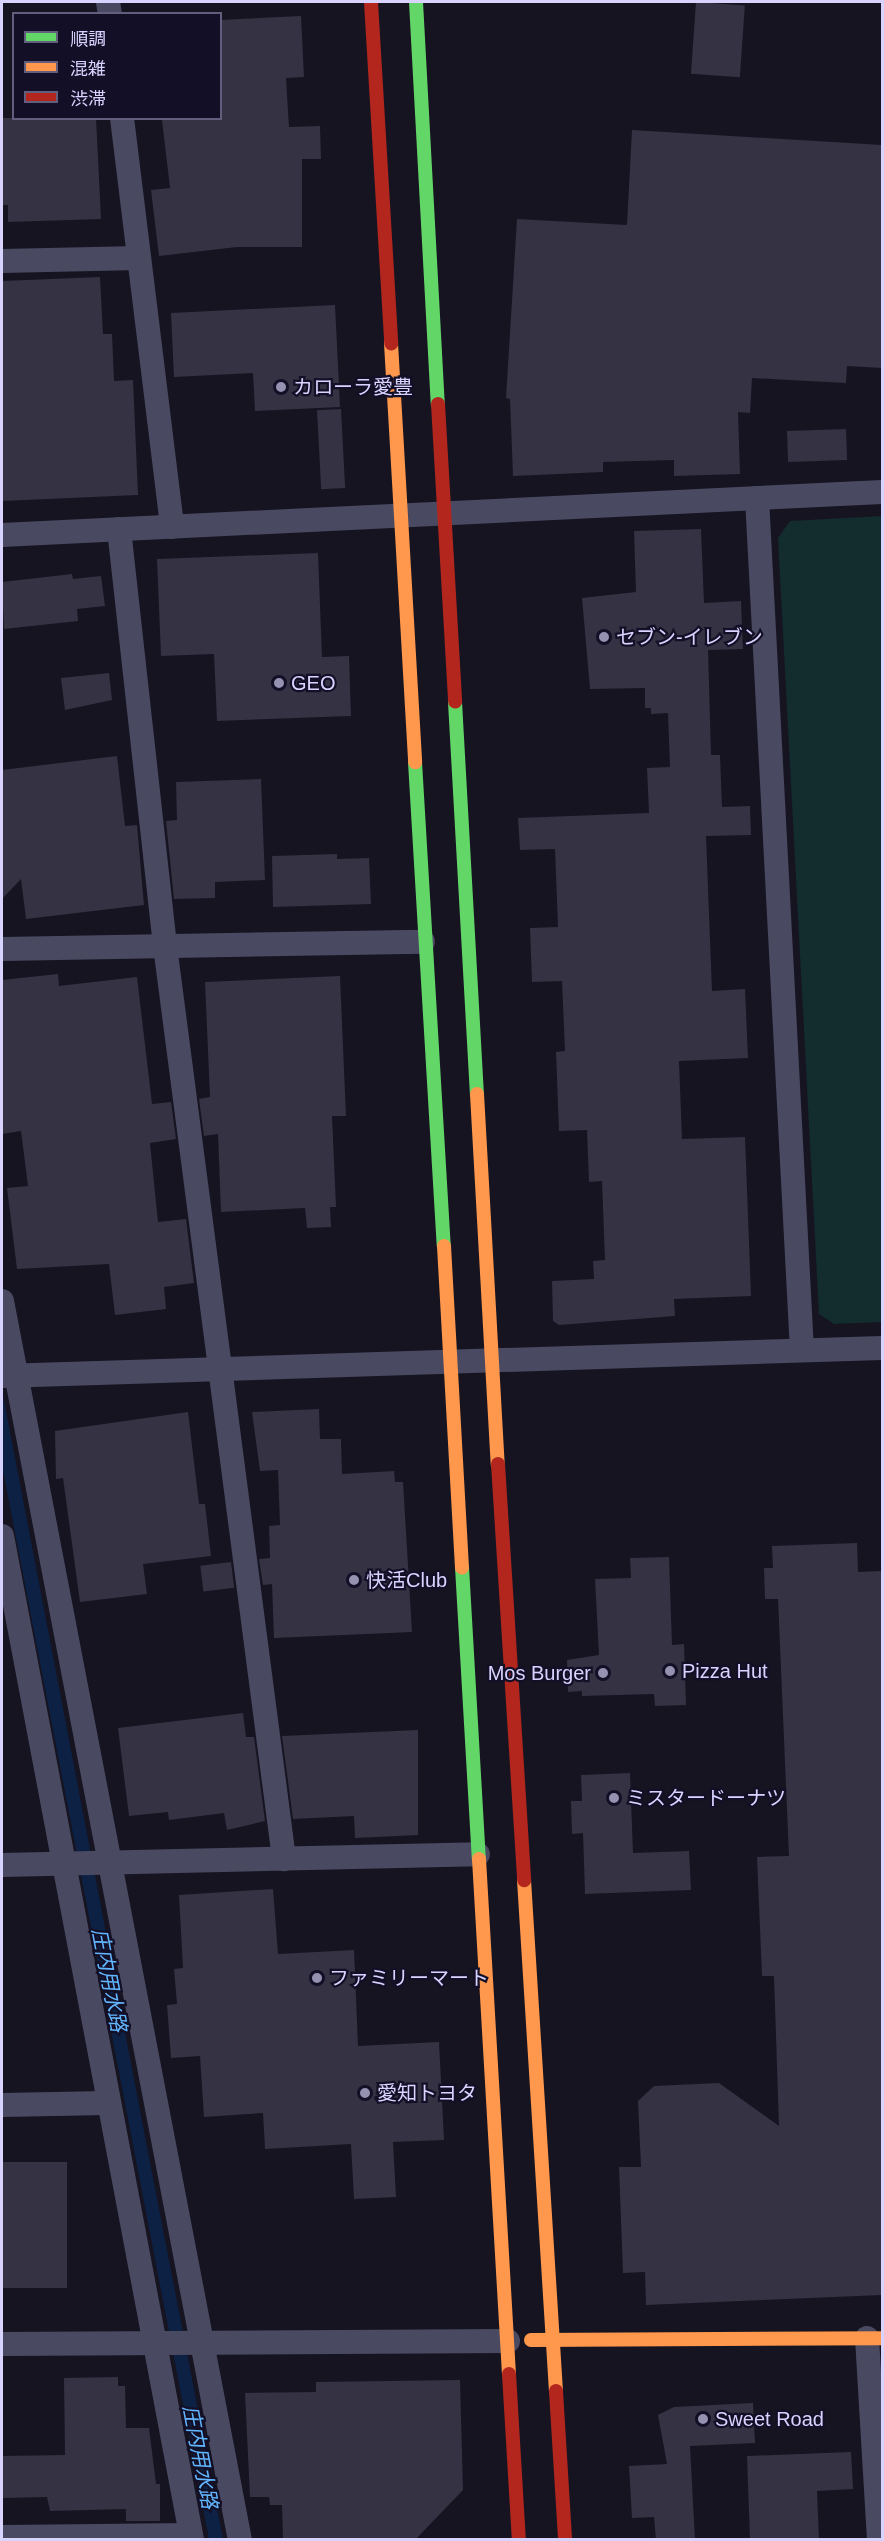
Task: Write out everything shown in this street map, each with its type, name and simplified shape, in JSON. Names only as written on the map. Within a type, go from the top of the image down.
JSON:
[{"type":"street","points":[[371,2],[402,515],[447,1361],[519,2540]]},
{"type":"street","points":[[416,2],[447,514],[492,1360],[565,2540]]},
{"type":"street","points":[[122,120],[172,527]]},
{"type":"street","points":[[2,261],[139,258]]},
{"type":"street","points":[[2,535],[882,492]]},
{"type":"street","points":[[757,498],[802,1350]]},
{"type":"street","points":[[119,529],[165,946],[218,1369],[284,1859]]},
{"type":"street","points":[[2,949],[423,942]]},
{"type":"street","points":[[2,1301],[7,1376],[86,1864],[177,2343],[192,2537],[2,2537]]},
{"type":"street","points":[[7,1376],[882,1348]]},
{"type":"street","points":[[2,1536],[10,1621],[86,1864],[107,2103],[177,2343],[240,2540]]},
{"type":"street","points":[[2,1865],[478,1854]]},
{"type":"street","points":[[2,2105],[107,2103]]},
{"type":"street","points":[[2,2344],[874,2338],[879,2540]]},
{"type":"green space","points":[[882,516],[882,1322],[834,1324],[819,1314],[778,538],[790,521]]},
{"type":"water","name":"庄内用水路","points":[[2,1390],[223,2539],[209,2539],[2,1465]]},
{"type":"building","points":[[696,2],[745,5],[740,77],[691,74]]},
{"type":"building","points":[[301,16],[304,77],[286,78],[289,127],[320,126],[321,159],[302,159],[302,247],[237,247],[159,256],[151,190],[170,188],[162,120],[222,120],[222,20]]},
{"type":"building","points":[[2,118],[96,120],[101,219],[8,222],[8,205],[2,205]]},
{"type":"building","points":[[632,130],[882,145],[882,368],[847,366],[846,383],[752,378],[750,413],[738,412],[740,474],[674,476],[674,460],[603,462],[603,472],[513,476],[510,399],[506,398],[517,219],[627,225]]},
{"type":"building","points":[[100,277],[103,334],[112,334],[114,381],[133,380],[138,495],[2,501],[2,281]]},
{"type":"building","points":[[335,305],[340,407],[255,411],[253,373],[174,377],[171,313]]},
{"type":"building","points":[[341,409],[345,488],[321,489],[317,410]]},
{"type":"building","points":[[846,429],[847,460],[788,462],[787,431]]},
{"type":"building","points":[[701,529],[704,603],[741,601],[743,649],[708,650],[711,755],[720,755],[722,807],[750,806],[751,835],[706,836],[712,991],[745,989],[748,1058],[679,1061],[682,1139],[745,1137],[751,1296],[674,1299],[675,1316],[559,1325],[553,1321],[552,1281],[594,1279],[593,1261],[605,1260],[602,1181],[589,1182],[587,1130],[559,1131],[556,1052],[565,1051],[562,981],[532,982],[530,928],[558,927],[555,849],[520,850],[518,818],[649,813],[647,768],[670,767],[668,713],[651,714],[651,708],[645,708],[645,688],[590,689],[582,598],[636,592],[634,531]]},
{"type":"building","points":[[318,553],[322,657],[349,656],[351,716],[217,721],[214,654],[161,656],[157,559]]},
{"type":"building","points":[[72,574],[73,579],[101,576],[105,606],[77,609],[78,621],[4,629],[2,582]]},
{"type":"building","points":[[109,673],[112,700],[65,710],[61,678]]},
{"type":"building","points":[[117,756],[125,826],[137,825],[144,905],[26,919],[21,879],[2,899],[2,770]]},
{"type":"building","points":[[261,779],[265,880],[215,882],[215,898],[174,899],[166,821],[177,820],[176,782]]},
{"type":"building","points":[[337,854],[337,859],[369,858],[371,904],[273,907],[272,856]]},
{"type":"building","points":[[58,974],[59,986],[137,977],[152,1104],[171,1102],[176,1139],[150,1143],[158,1222],[186,1219],[194,1283],[164,1287],[166,1309],[115,1315],[109,1264],[17,1269],[7,1188],[28,1186],[21,1131],[2,1134],[2,980]]},
{"type":"building","points":[[340,976],[346,1116],[332,1116],[336,1207],[330,1207],[331,1227],[307,1228],[305,1208],[221,1212],[218,1134],[204,1136],[199,1099],[210,1097],[205,982]]},
{"type":"building","points":[[319,1409],[320,1439],[341,1439],[342,1474],[394,1471],[395,1482],[403,1482],[412,1632],[274,1638],[272,1584],[263,1585],[259,1559],[270,1558],[269,1526],[280,1525],[278,1470],[260,1471],[252,1412]]},
{"type":"building","points":[[188,1412],[199,1504],[205,1504],[211,1556],[143,1564],[147,1594],[80,1602],[63,1478],[56,1479],[55,1431]]},
{"type":"building","points":[[857,1543],[858,1572],[882,1571],[882,2295],[646,2305],[645,2272],[623,2273],[619,2167],[641,2167],[638,2101],[654,2086],[719,2083],[779,2126],[774,1976],[762,1976],[757,1857],[789,1856],[778,1599],[765,1599],[764,1568],[773,1568],[772,1546]]},
{"type":"building","points":[[669,1557],[672,1645],[684,1644],[686,1705],[655,1706],[654,1694],[582,1696],[582,1691],[568,1692],[567,1660],[599,1655],[595,1579],[631,1578],[630,1558]]},
{"type":"building","points":[[231,1562],[234,1588],[203,1592],[200,1566]]},
{"type":"building","points":[[243,1713],[246,1737],[254,1737],[265,1821],[227,1830],[224,1813],[169,1820],[168,1812],[129,1816],[118,1728]]},
{"type":"building","points":[[418,1730],[418,1835],[355,1838],[354,1816],[293,1819],[282,1736]]},
{"type":"building","points":[[630,1773],[633,1853],[689,1851],[691,1890],[585,1894],[583,1833],[572,1834],[571,1801],[582,1801],[581,1775]]},
{"type":"building","points":[[273,1889],[278,1954],[354,1950],[358,2046],[439,2042],[444,2140],[393,2142],[396,2197],[354,2199],[351,2144],[265,2149],[263,2113],[204,2117],[200,2056],[171,2058],[167,2005],[177,2004],[174,1969],[183,1968],[179,1895]]},
{"type":"building","points":[[2,2162],[67,2162],[67,2288],[2,2288]]},
{"type":"building","points":[[118,2377],[118,2386],[125,2386],[126,2428],[149,2428],[156,2484],[160,2484],[160,2521],[126,2521],[126,2509],[50,2511],[47,2497],[2,2498],[2,2456],[65,2455],[64,2378]]},
{"type":"building","points":[[460,2380],[463,2490],[415,2540],[283,2540],[282,2505],[270,2505],[269,2497],[250,2497],[245,2393],[316,2392],[316,2382]]},
{"type":"building","points":[[753,2403],[755,2443],[690,2446],[695,2540],[656,2540],[654,2517],[632,2518],[629,2466],[667,2464],[658,2415],[674,2407]]},
{"type":"building","points":[[851,2452],[853,2489],[817,2491],[819,2540],[750,2540],[747,2456]]},
{"type":"traffic: fast","points":[[416,2],[438,404]]},
{"type":"traffic: fast","points":[[455,702],[477,1094]]},
{"type":"traffic: fast","points":[[415,762],[444,1246]]},
{"type":"traffic: fast","points":[[462,1567],[479,1859]]},
{"type":"traffic: slow","points":[[391,343],[415,762]]},
{"type":"traffic: slow","points":[[477,1094],[498,1464]]},
{"type":"traffic: slow","points":[[444,1246],[462,1567]]},
{"type":"traffic: slow","points":[[479,1859],[509,2374]]},
{"type":"traffic: slow","points":[[524,1880],[556,2391]]},
{"type":"traffic: slow","points":[[531,2340],[882,2338]]},
{"type":"traffic: jam","points":[[371,2],[391,343]]},
{"type":"traffic: jam","points":[[438,404],[455,702]]},
{"type":"traffic: jam","points":[[498,1464],[524,1880]]},
{"type":"traffic: jam","points":[[509,2374],[519,2540]]},
{"type":"traffic: jam","points":[[556,2391],[565,2540]]},
{"type":"place","name":"カローラ愛豊","points":[[281,387]]},
{"type":"place","name":"セブン-イレブン","points":[[604,637]]},
{"type":"place","name":"GEO","points":[[279,683]]},
{"type":"place","name":"快活Club","points":[[354,1580]]},
{"type":"place","name":"Pizza Hut","points":[[670,1671]]},
{"type":"place","name":"Mos Burger","points":[[603,1673]]},
{"type":"place","name":"ミスタードーナツ","points":[[614,1798]]},
{"type":"place","name":"ファミリーマート","points":[[317,1978]]},
{"type":"place","name":"愛知トヨタ","points":[[365,2093]]},
{"type":"place","name":"Sweet Road","points":[[703,2419]]}]
